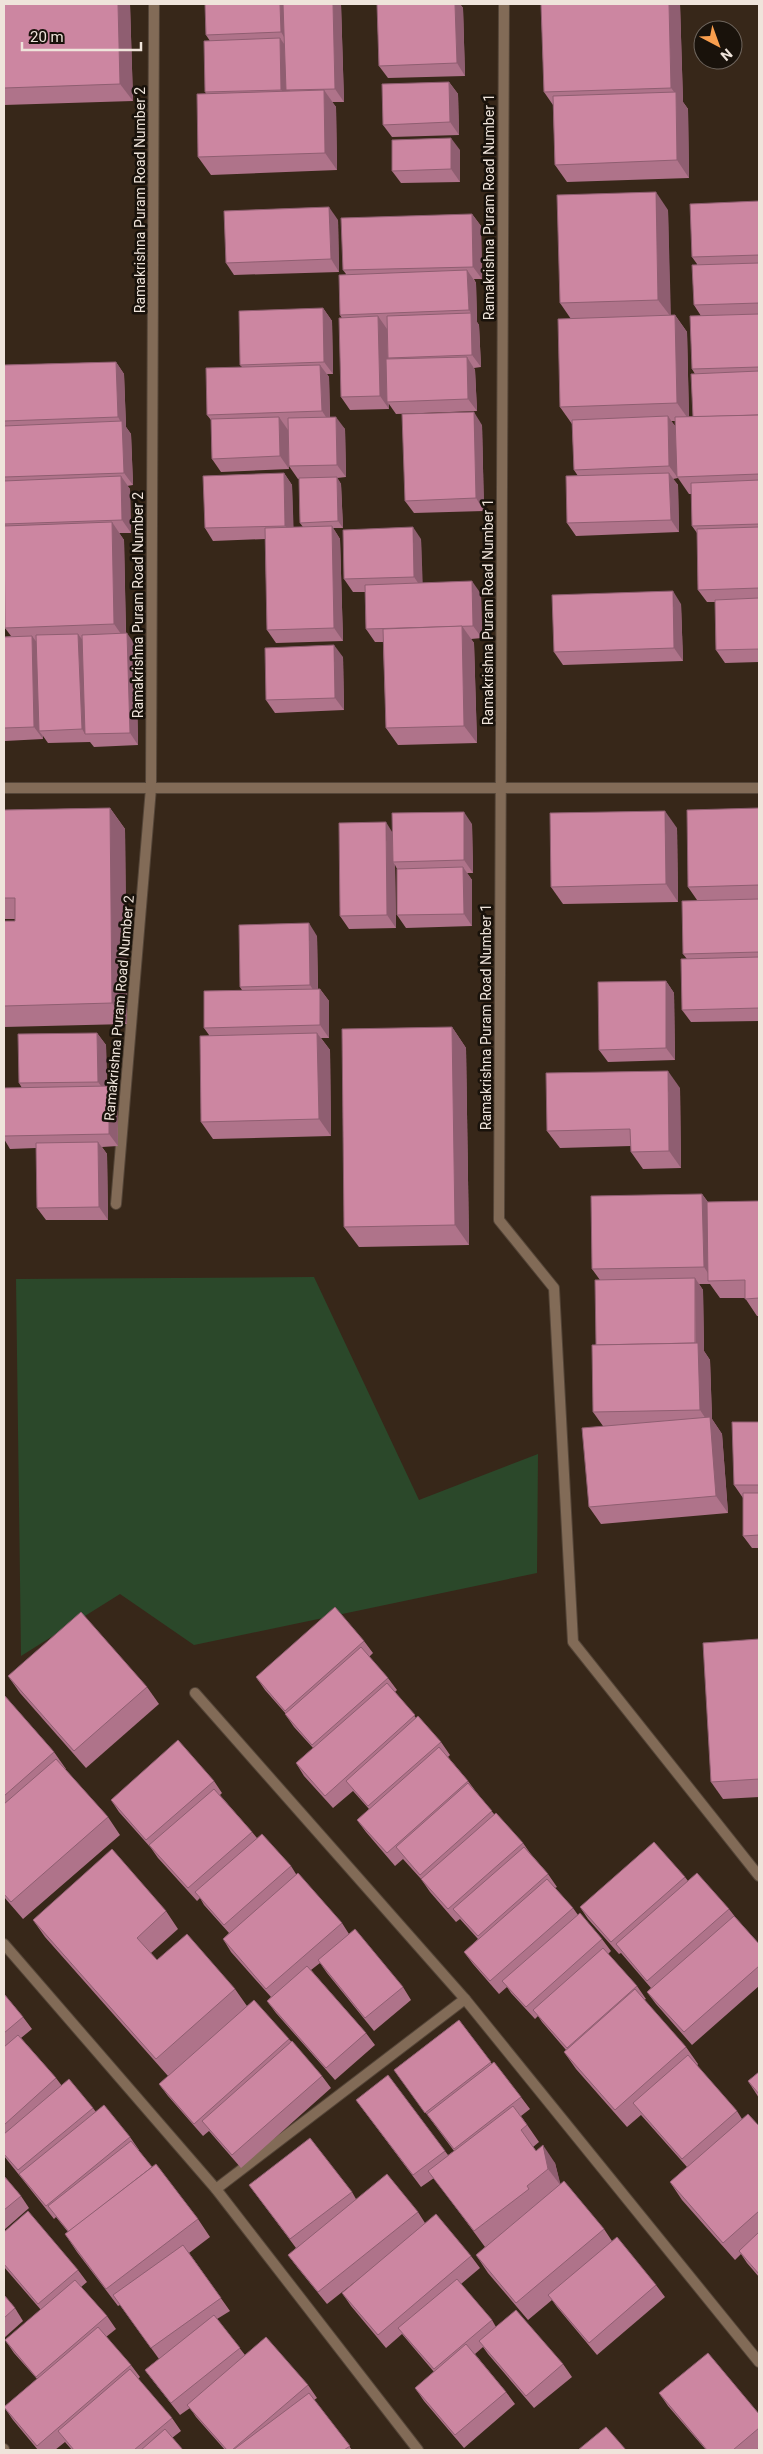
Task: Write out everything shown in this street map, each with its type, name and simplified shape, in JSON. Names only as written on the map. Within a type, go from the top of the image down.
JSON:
[{"type":"street","name":"Ramakrishna Puram Road Number 2","points":[[116,1204],[151,788],[154,4]]},
{"type":"street","name":"Ramakrishna Puram Road Number 1","points":[[504,4],[499,1220],[554,1288],[573,1642],[759,1876]]},
{"type":"street","points":[[4,788],[759,788]]},
{"type":"street","points":[[195,1693],[465,1999],[759,2362]]},
{"type":"street","points":[[4,1944],[216,2189],[418,2450]]},
{"type":"street","points":[[216,2189],[465,1999]]},
{"type":"green space","points":[[314,1277],[419,1500],[538,1454],[537,1573],[194,1645],[120,1594],[21,1656],[16,1279]]},
{"type":"building","points":[[4,4],[118,4],[120,84],[4,88]]},
{"type":"building","points":[[205,4],[280,4],[281,32],[206,35]]},
{"type":"building","points":[[283,4],[333,4],[335,89],[286,90]]},
{"type":"building","points":[[377,4],[455,4],[457,63],[379,66]]},
{"type":"building","points":[[541,4],[669,4],[671,88],[544,92]]},
{"type":"building","points":[[280,38],[281,90],[205,92],[204,41]]},
{"type":"building","points":[[449,82],[450,122],[383,125],[382,84]]},
{"type":"building","points":[[324,90],[325,153],[198,157],[197,94]]},
{"type":"building","points":[[676,92],[677,160],[555,165],[553,96]]},
{"type":"building","points":[[451,138],[451,169],[392,171],[392,140]]},
{"type":"building","points":[[656,192],[658,300],[560,303],[557,195]]},
{"type":"building","points":[[759,201],[759,255],[692,257],[690,204]]},
{"type":"building","points":[[329,207],[331,259],[226,263],[224,211]]},
{"type":"building","points":[[472,214],[473,267],[343,270],[341,218]]},
{"type":"building","points":[[759,263],[759,303],[694,305],[692,265]]},
{"type":"building","points":[[467,270],[469,310],[340,315],[339,275]]},
{"type":"building","points":[[323,308],[324,362],[240,365],[239,311]]},
{"type":"building","points":[[471,313],[472,355],[388,358],[387,316]]},
{"type":"building","points":[[759,314],[759,367],[692,369],[690,316]]},
{"type":"building","points":[[675,315],[677,403],[560,407],[558,319]]},
{"type":"building","points":[[378,316],[380,396],[341,397],[339,318]]},
{"type":"building","points":[[467,357],[468,399],[387,402],[386,359]]},
{"type":"building","points":[[116,362],[118,417],[4,421],[4,365]]},
{"type":"building","points":[[320,365],[322,411],[207,415],[206,368]]},
{"type":"building","points":[[759,371],[759,415],[693,417],[691,374]]},
{"type":"building","points":[[474,412],[476,498],[405,501],[402,414]]},
{"type":"building","points":[[759,415],[759,474],[677,477],[675,417]]},
{"type":"building","points":[[668,416],[669,466],[574,470],[572,420]]},
{"type":"building","points":[[279,417],[280,456],[212,459],[211,419]]},
{"type":"building","points":[[336,417],[337,465],[289,466],[288,418]]},
{"type":"building","points":[[122,421],[124,473],[4,477],[4,426]]},
{"type":"building","points":[[284,473],[285,526],[205,528],[203,476]]},
{"type":"building","points":[[669,473],[671,520],[567,523],[566,476]]},
{"type":"building","points":[[121,476],[122,520],[4,524],[4,481]]},
{"type":"building","points":[[337,477],[338,521],[300,523],[299,478]]},
{"type":"building","points":[[759,480],[759,524],[692,526],[691,483]]},
{"type":"building","points":[[112,522],[114,624],[5,628],[4,526]]},
{"type":"building","points":[[332,526],[334,628],[267,630],[265,528]]},
{"type":"building","points":[[413,527],[414,577],[344,579],[343,530]]},
{"type":"building","points":[[759,527],[759,588],[698,590],[697,529]]},
{"type":"building","points":[[472,581],[473,626],[366,629],[365,585]]},
{"type":"building","points":[[673,591],[674,648],[554,652],[552,595]]},
{"type":"building","points":[[759,598],[759,649],[716,650],[715,600]]},
{"type":"building","points":[[462,626],[464,726],[386,728],[383,629]]},
{"type":"building","points":[[127,633],[130,733],[85,734],[82,635]]},
{"type":"building","points":[[78,634],[82,729],[39,731],[36,635]]},
{"type":"building","points":[[32,636],[34,727],[4,728],[4,637]]},
{"type":"building","points":[[334,645],[335,698],[266,700],[265,648]]},
{"type":"building","points":[[110,808],[112,1003],[4,1006],[4,921],[15,921],[15,898],[4,898],[4,810]]},
{"type":"building","points":[[759,808],[759,885],[688,887],[687,810]]},
{"type":"building","points":[[665,811],[666,884],[551,887],[550,813]]},
{"type":"building","points":[[464,812],[464,860],[393,862],[392,813]]},
{"type":"building","points":[[386,822],[387,915],[340,916],[339,823]]},
{"type":"building","points":[[463,867],[464,914],[397,915],[397,869]]},
{"type":"building","points":[[759,899],[759,952],[683,954],[682,901]]},
{"type":"building","points":[[309,923],[310,985],[240,987],[239,925]]},
{"type":"building","points":[[759,957],[759,1008],[682,1010],[681,959]]},
{"type":"building","points":[[666,981],[666,1048],[599,1050],[598,982]]},
{"type":"building","points":[[320,989],[320,1025],[204,1028],[204,991]]},
{"type":"building","points":[[452,1027],[455,1225],[344,1227],[342,1029]]},
{"type":"building","points":[[97,1033],[98,1082],[19,1083],[18,1034]]},
{"type":"building","points":[[317,1033],[319,1119],[201,1122],[200,1036]]},
{"type":"building","points":[[668,1071],[669,1151],[631,1152],[630,1129],[547,1131],[546,1073]]},
{"type":"building","points":[[109,1086],[109,1134],[4,1136],[4,1088]]},
{"type":"building","points":[[98,1142],[99,1207],[37,1208],[36,1143]]},
{"type":"building","points":[[702,1194],[704,1267],[592,1269],[591,1196]]},
{"type":"building","points":[[759,1201],[759,1298],[745,1299],[745,1280],[708,1281],[707,1202]]},
{"type":"building","points":[[695,1278],[695,1343],[596,1345],[595,1280]]},
{"type":"building","points":[[698,1343],[700,1410],[593,1412],[592,1345]]},
{"type":"building","points":[[710,1417],[716,1496],[589,1507],[582,1428]]},
{"type":"building","points":[[732,1422],[759,1422],[759,1485],[734,1485]]},
{"type":"building","points":[[743,1493],[759,1493],[759,1535],[743,1536]]},
{"type":"building","points":[[335,1607],[364,1641],[285,1711],[256,1677]]},
{"type":"building","points":[[81,1612],[147,1687],[74,1751],[8,1676]]},
{"type":"building","points":[[759,1639],[759,1779],[711,1782],[703,1643]]},
{"type":"building","points":[[361,1647],[388,1678],[312,1745],[285,1714]]},
{"type":"building","points":[[387,1683],[415,1715],[325,1796],[296,1763]]},
{"type":"building","points":[[4,1695],[54,1752],[4,1796]]},
{"type":"building","points":[[418,1716],[441,1742],[368,1806],[346,1781]]},
{"type":"building","points":[[178,1740],[214,1781],[146,1840],[111,1800]]},
{"type":"building","points":[[439,1747],[468,1781],[387,1853],[357,1820]]},
{"type":"building","points":[[56,1759],[108,1817],[11,1902],[4,1894],[4,1804]]},
{"type":"building","points":[[468,1783],[492,1811],[420,1875],[396,1847]]},
{"type":"building","points":[[214,1789],[252,1832],[188,1888],[149,1845]]},
{"type":"building","points":[[496,1813],[523,1843],[448,1909],[421,1879]]},
{"type":"building","points":[[262,1834],[291,1866],[224,1925],[195,1892]]},
{"type":"building","points":[[654,1842],[685,1877],[611,1942],[580,1907]]},
{"type":"building","points":[[524,1847],[548,1874],[478,1936],[453,1909]]},
{"type":"building","points":[[112,1849],[166,1911],[137,1938],[157,1960],[187,1934],[235,1989],[156,2059],[33,1920]]},
{"type":"building","points":[[298,1873],[342,1923],[266,1989],[223,1939]]},
{"type":"building","points":[[697,1873],[729,1909],[647,1981],[616,1944]]},
{"type":"building","points":[[547,1879],[573,1908],[490,1981],[464,1952]]},
{"type":"building","points":[[580,1913],[602,1939],[526,2007],[502,1981]]},
{"type":"building","points":[[734,1916],[759,1944],[759,1966],[684,2032],[647,1992]]},
{"type":"building","points":[[355,1929],[403,1987],[365,2018],[318,1960]]},
{"type":"building","points":[[603,1948],[637,1986],[567,2048],[533,2010]]},
{"type":"building","points":[[307,1966],[366,2033],[326,2068],[267,2001]]},
{"type":"building","points":[[635,1989],[686,2047],[615,2110],[564,2052]]},
{"type":"building","points":[[4,1994],[23,2017],[4,2033]]},
{"type":"building","points":[[254,2000],[289,2039],[194,2124],[159,2084]]},
{"type":"building","points":[[459,2020],[491,2062],[425,2113],[394,2070]]},
{"type":"building","points":[[18,2035],[56,2078],[4,2125],[4,2047]]},
{"type":"building","points":[[292,2041],[322,2076],[232,2155],[202,2121]]},
{"type":"building","points":[[688,2055],[737,2111],[682,2159],[633,2103]]},
{"type":"building","points":[[494,2062],[521,2097],[454,2149],[427,2114]]},
{"type":"building","points":[[759,2072],[759,2094],[748,2081]]},
{"type":"building","points":[[388,2075],[445,2151],[413,2175],[356,2100]]},
{"type":"building","points":[[69,2079],[93,2108],[18,2170],[4,2154],[4,2134]]},
{"type":"building","points":[[104,2105],[130,2137],[46,2206],[19,2174]]},
{"type":"building","points":[[513,2106],[527,2125],[521,2130],[536,2151],[543,2145],[548,2169],[527,2186],[529,2189],[474,2231],[428,2171]]},
{"type":"building","points":[[748,2114],[759,2126],[759,2211],[723,2243],[670,2182]]},
{"type":"building","points":[[310,2138],[352,2192],[290,2239],[249,2185]]},
{"type":"building","points":[[131,2141],[152,2167],[69,2232],[48,2206]]},
{"type":"building","points":[[156,2164],[198,2219],[106,2289],[65,2234]]},
{"type":"building","points":[[387,2174],[418,2212],[318,2292],[288,2255]]},
{"type":"building","points":[[4,2176],[21,2196],[4,2210]]},
{"type":"building","points":[[564,2181],[604,2229],[516,2303],[476,2255]]},
{"type":"building","points":[[28,2211],[78,2270],[38,2304],[4,2264],[4,2232]]},
{"type":"building","points":[[436,2214],[471,2256],[378,2335],[342,2293]]},
{"type":"building","points":[[759,2232],[759,2274],[739,2251]]},
{"type":"building","points":[[617,2237],[656,2285],[589,2343],[548,2295]]},
{"type":"building","points":[[183,2245],[221,2298],[151,2348],[113,2295]]},
{"type":"building","points":[[457,2279],[492,2320],[434,2369],[398,2328]]},
{"type":"building","points":[[75,2280],[107,2316],[36,2377],[5,2340]]},
{"type":"building","points":[[4,2295],[15,2308],[4,2318]]},
{"type":"building","points":[[516,2310],[563,2364],[526,2396],[479,2341]]},
{"type":"building","points":[[214,2315],[240,2348],[171,2403],[145,2370]]},
{"type":"building","points":[[98,2327],[131,2365],[37,2446],[4,2407]]},
{"type":"building","points":[[266,2337],[308,2385],[232,2450],[227,2450],[187,2405]]},
{"type":"building","points":[[466,2344],[506,2392],[455,2435],[415,2388]]},
{"type":"building","points":[[708,2353],[759,2414],[759,2428],[733,2450],[707,2450],[659,2393]]},
{"type":"building","points":[[130,2369],[172,2418],[134,2450],[74,2450],[58,2431]]},
{"type":"building","points":[[309,2393],[350,2446],[344,2450],[233,2450]]},
{"type":"building","points":[[606,2427],[626,2450],[578,2450]]},
{"type":"building","points":[[165,2429],[183,2450],[141,2450]]}]
